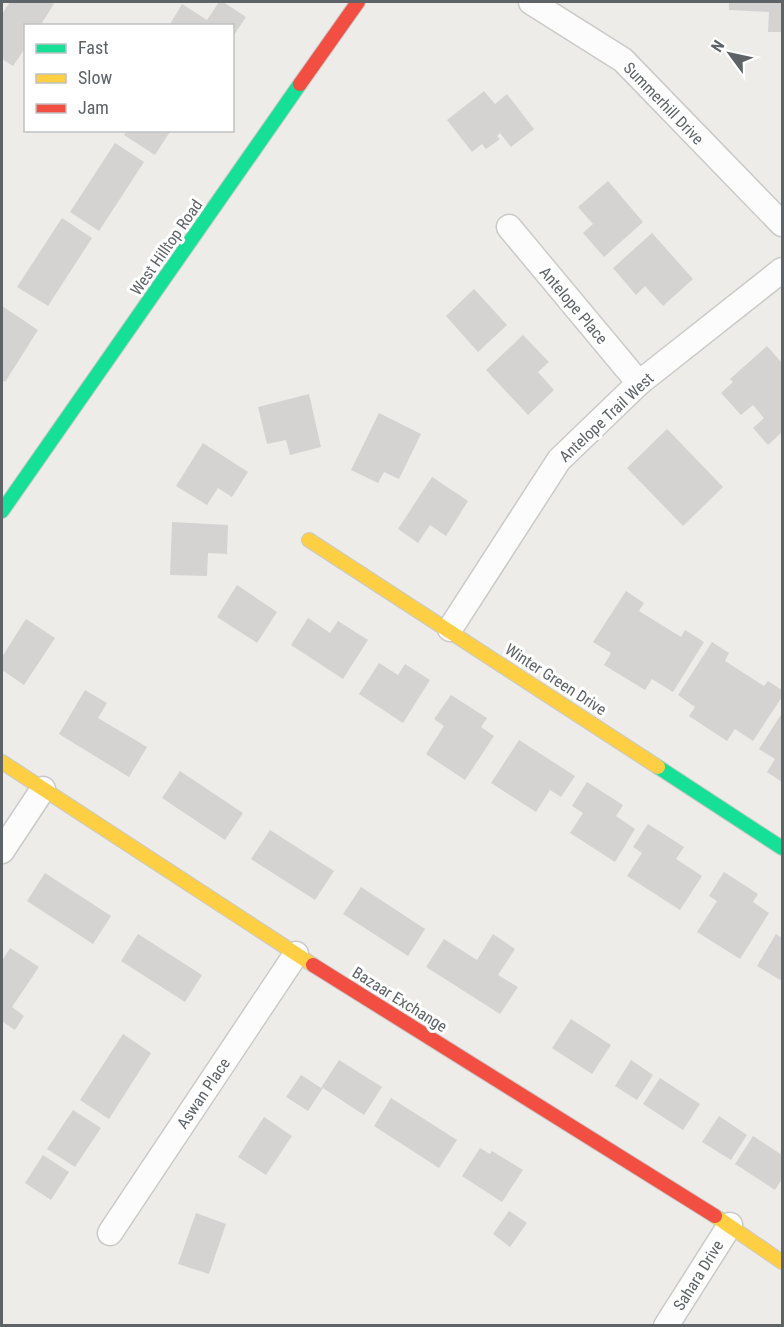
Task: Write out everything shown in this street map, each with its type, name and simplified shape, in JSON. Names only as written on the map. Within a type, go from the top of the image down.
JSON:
[{"type":"street","name":"West Hilltop Road","points":[[2,511],[358,2]]},
{"type":"street","name":"Summerhill Drive","points":[[531,2],[623,60],[783,224]]},
{"type":"street","name":"Antelope Place","points":[[509,227],[639,383]]},
{"type":"street","name":"Antelope Trail West","points":[[450,630],[559,459],[639,383],[783,270]]},
{"type":"street","name":"Winter Green Drive","points":[[309,540],[783,848]]},
{"type":"street","name":"Bazaar Exchange","points":[[2,762],[296,954],[730,1225],[783,1262]]},
{"type":"street","points":[[2,851],[43,789]]},
{"type":"street","name":"Aswan Place","points":[[110,1233],[296,954]]},
{"type":"street","name":"Sahara Drive","points":[[666,1326],[730,1225]]},
{"type":"building","points":[[10,2],[55,2],[41,24],[24,24],[24,50],[13,66],[2,59],[2,14]]},
{"type":"building","points":[[219,2],[223,2],[246,17],[234,35],[234,24],[170,24],[182,4],[207,20]]},
{"type":"building","points":[[729,2],[782,2],[782,32],[768,32],[769,12],[729,10]]},
{"type":"building","points":[[484,91],[495,104],[507,94],[534,129],[511,147],[500,133],[497,136],[500,139],[486,149],[482,144],[472,152],[447,120]]},
{"type":"building","points":[[126,132],[170,132],[155,155],[124,135]]},
{"type":"building","points":[[115,143],[144,162],[99,231],[70,212]]},
{"type":"building","points":[[608,181],[643,222],[604,257],[583,233],[593,224],[578,207]]},
{"type":"building","points":[[62,218],[92,238],[48,306],[17,287]]},
{"type":"building","points":[[652,233],[693,279],[663,306],[645,286],[636,295],[613,268]]},
{"type":"building","points":[[474,289],[507,325],[478,352],[446,316]]},
{"type":"building","points":[[2,306],[38,330],[5,382],[2,380]]},
{"type":"building","points":[[523,335],[549,362],[538,372],[554,390],[528,415],[486,370]]},
{"type":"building","points":[[767,346],[782,363],[782,432],[768,445],[753,428],[764,418],[753,405],[741,415],[721,393],[733,382],[730,379]]},
{"type":"building","points":[[309,394],[321,447],[290,455],[286,440],[267,444],[258,407]]},
{"type":"building","points":[[379,413],[421,434],[399,479],[384,472],[378,483],[351,470]]},
{"type":"building","points":[[667,429],[723,487],[683,526],[627,468]]},
{"type":"building","points":[[203,443],[248,472],[232,497],[218,488],[207,505],[176,486]]},
{"type":"building","points":[[432,477],[468,501],[446,536],[430,525],[418,543],[398,529]]},
{"type":"building","points":[[172,522],[228,525],[227,554],[208,553],[207,576],[170,575]]},
{"type":"building","points":[[237,585],[277,612],[257,643],[217,617]]},
{"type":"building","points":[[626,591],[644,603],[639,611],[681,637],[685,630],[704,642],[673,692],[652,679],[645,690],[604,665],[611,653],[593,642]]},
{"type":"building","points":[[308,618],[330,633],[338,621],[368,640],[343,679],[291,645]]},
{"type":"building","points":[[26,619],[55,638],[24,685],[2,670],[2,657]]},
{"type":"building","points":[[712,642],[729,653],[725,661],[764,686],[768,681],[782,690],[782,697],[753,741],[735,729],[727,741],[689,716],[695,707],[678,695]]},
{"type":"building","points":[[379,663],[398,675],[405,664],[430,680],[403,723],[359,694]]},
{"type":"building","points":[[85,690],[107,703],[98,718],[147,747],[129,777],[59,734]]},
{"type":"building","points":[[451,695],[487,718],[481,727],[494,736],[465,780],[426,754],[444,726],[434,719]]},
{"type":"building","points":[[782,713],[782,782],[767,772],[775,759],[759,749]]},
{"type":"building","points":[[519,740],[575,776],[561,797],[550,790],[536,812],[491,783]]},
{"type":"building","points":[[180,771],[243,813],[225,840],[162,798]]},
{"type":"building","points":[[587,782],[623,805],[616,816],[635,829],[615,862],[570,833],[583,813],[572,806]]},
{"type":"building","points":[[648,824],[684,847],[676,859],[702,876],[680,910],[627,876],[642,853],[633,847]]},
{"type":"building","points":[[270,830],[334,871],[315,900],[251,859]]},
{"type":"building","points":[[724,872],[758,894],[753,902],[769,913],[740,959],[697,932],[717,901],[709,896]]},
{"type":"building","points":[[45,873],[111,916],[93,944],[27,901]]},
{"type":"building","points":[[361,887],[425,929],[408,956],[343,914]]},
{"type":"building","points":[[138,934],[202,975],[185,1002],[121,961]]},
{"type":"building","points":[[493,934],[515,949],[498,975],[518,987],[500,1014],[426,967],[444,939],[477,960]]},
{"type":"building","points":[[776,934],[782,938],[782,981],[757,966]]},
{"type":"building","points":[[10,948],[39,967],[12,1007],[24,1016],[15,1030],[3,1022],[2,1024],[2,961]]},
{"type":"building","points":[[571,1019],[611,1045],[592,1074],[552,1048]]},
{"type":"building","points":[[123,1034],[151,1053],[109,1119],[80,1100]]},
{"type":"building","points":[[339,1060],[382,1087],[364,1115],[323,1088],[308,1111],[286,1097],[301,1075],[321,1088]]},
{"type":"building","points":[[631,1060],[653,1075],[637,1100],[615,1086]]},
{"type":"building","points":[[660,1078],[700,1104],[683,1130],[643,1104]]},
{"type":"building","points":[[391,1098],[457,1140],[439,1168],[374,1126]]},
{"type":"building","points":[[73,1110],[101,1128],[75,1167],[47,1149]]},
{"type":"building","points":[[719,1116],[747,1135],[731,1160],[702,1142]]},
{"type":"building","points":[[264,1117],[292,1136],[266,1175],[238,1157]]},
{"type":"building","points":[[753,1136],[782,1155],[782,1179],[775,1190],[735,1164]]},
{"type":"building","points":[[480,1148],[490,1154],[492,1151],[523,1170],[502,1202],[462,1176]]},
{"type":"building","points":[[43,1155],[69,1172],[51,1200],[25,1183]]},
{"type":"building","points":[[509,1211],[527,1223],[510,1247],[493,1234]]},
{"type":"building","points":[[196,1213],[226,1224],[209,1274],[178,1264]]},
{"type":"traffic: fast","points":[[2,511],[300,84]]},
{"type":"traffic: fast","points":[[658,767],[782,848]]},
{"type":"traffic: slow","points":[[309,540],[658,767]]},
{"type":"traffic: slow","points":[[2,762],[313,965]]},
{"type":"traffic: slow","points":[[715,1216],[782,1262]]},
{"type":"traffic: jam","points":[[300,84],[358,2]]},
{"type":"traffic: jam","points":[[313,965],[715,1216]]}]
